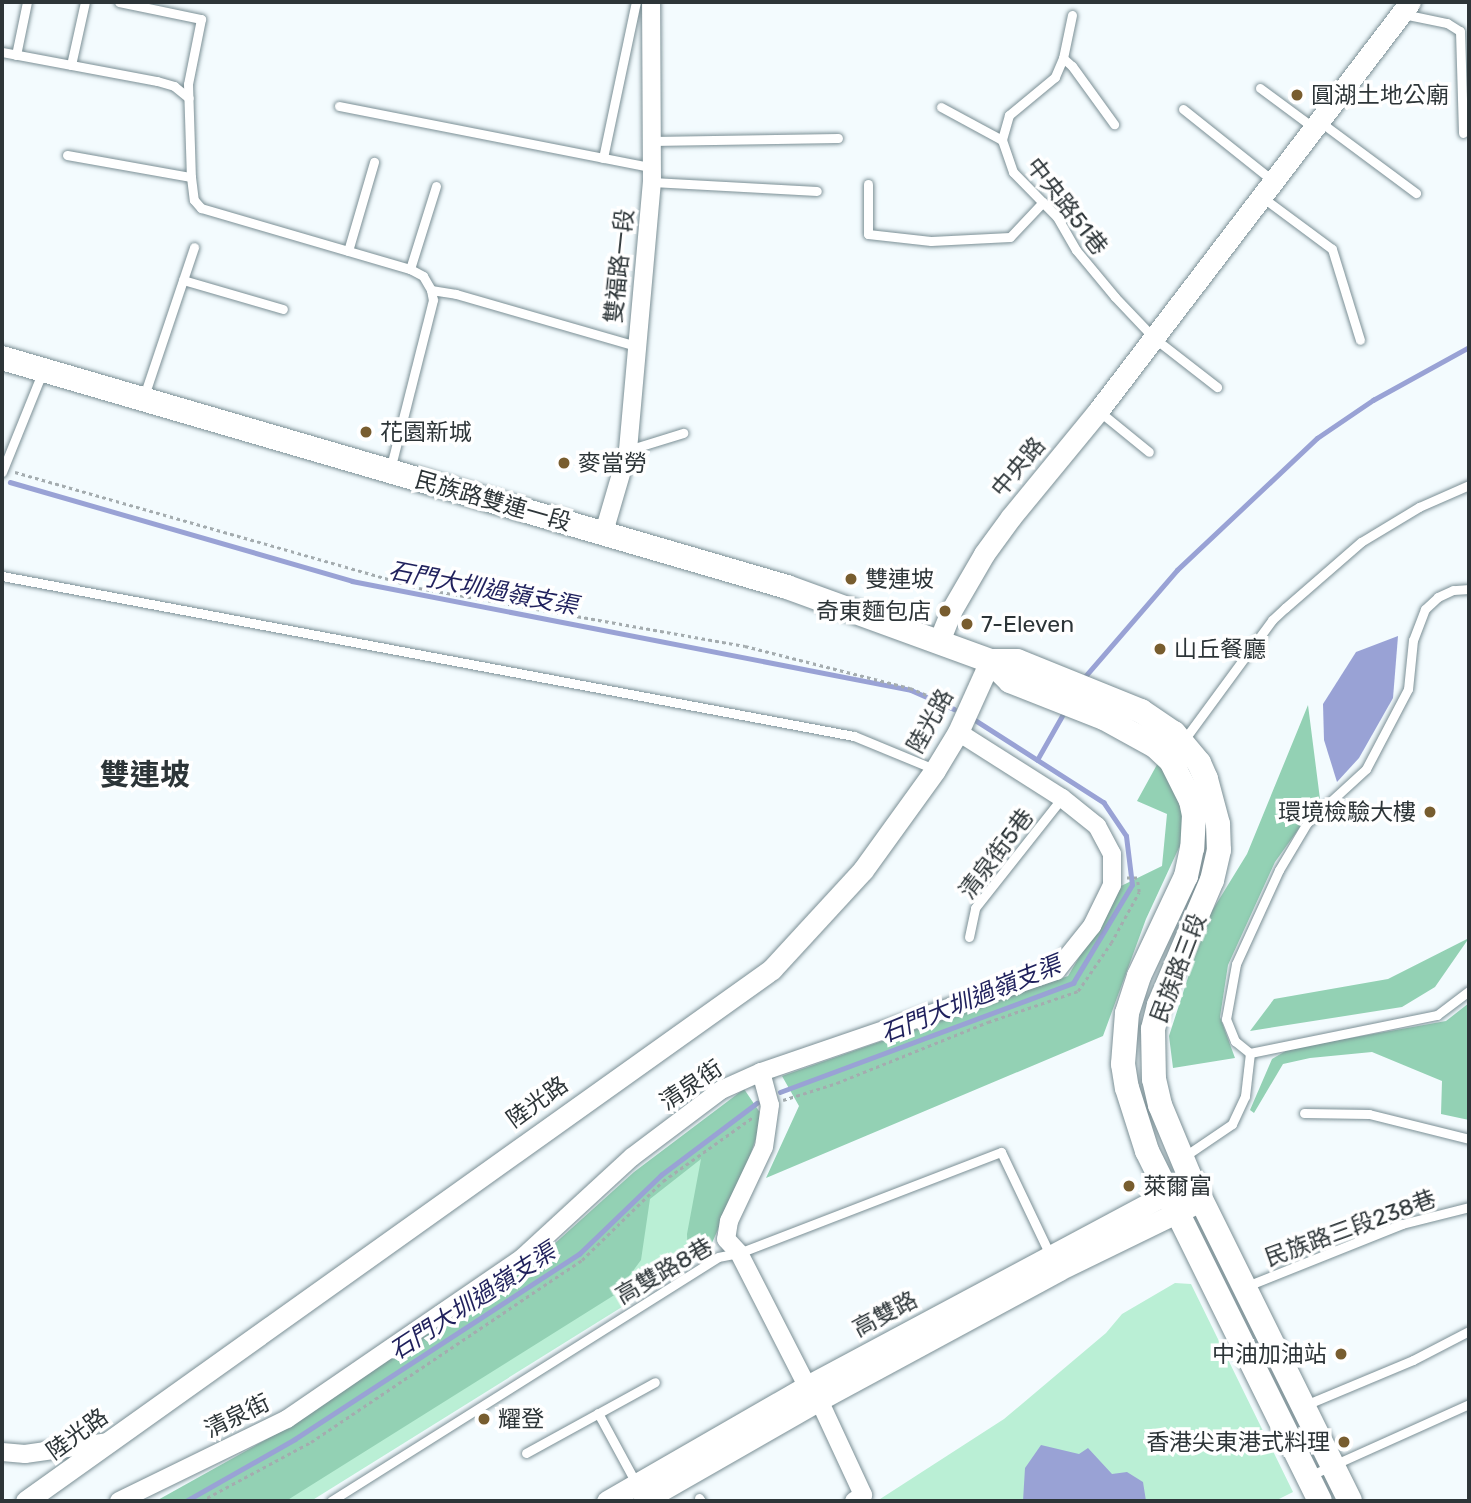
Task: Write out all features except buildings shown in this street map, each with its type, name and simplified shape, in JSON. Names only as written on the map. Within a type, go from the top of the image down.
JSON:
[{"type":"main road","name":"民族路雙連一段","points":[[2,358],[787,587],[939,640]]},
{"type":"main road","name":"民族路三段","points":[[939,640],[990,661],[1017,661],[1141,711],[1183,742],[1199,763],[1214,799],[1219,850],[1212,880],[1167,983],[1153,1029],[1154,1079],[1160,1105],[1186,1168],[1350,1501]]},
{"type":"main road","name":"民族路三段","points":[[990,661],[1010,681],[1104,718],[1155,746],[1171,761],[1191,801],[1194,827],[1186,876],[1139,976],[1127,1013],[1123,1064],[1133,1112],[1147,1151],[1320,1501]]},
{"type":"street","name":"雙福路一段","points":[[604,532],[628,450],[652,175],[651,2]]},
{"type":"street","name":"中央路","points":[[939,640],[951,611],[984,554],[1098,411],[1407,8]]},
{"type":"street","name":"陸光路","points":[[26,1501],[772,969],[863,870],[934,770],[958,732],[990,661]]},
{"type":"street","name":"清泉街","points":[[118,1501],[287,1419],[522,1258],[632,1157],[721,1090],[761,1072],[1056,971],[1092,926],[1112,885],[1112,855],[1097,826],[1062,798],[958,732]]},
{"type":"street","points":[[761,1072],[770,1105],[764,1147],[729,1222],[726,1240],[739,1252],[813,1393],[859,1498]]},
{"type":"street","name":"高雙路","points":[[1172,1202],[1186,1168]]},
{"type":"street","name":"高雙路","points":[[607,1501],[640,1493],[813,1393],[1172,1202],[1202,1202]]},
{"type":"street","points":[[2,1452],[25,1454],[112,1441]]},
{"type":"lane","points":[[16,55],[27,2]]},
{"type":"lane","points":[[71,65],[85,2]]},
{"type":"lane","points":[[119,2],[201,19],[188,84],[191,177],[194,200],[201,208],[410,269],[423,276],[431,290],[432,300],[390,471]]},
{"type":"lane","points":[[603,158],[636,2]]},
{"type":"lane","points":[[1407,8],[1447,23],[1460,31],[1463,133]]},
{"type":"lane","points":[[941,107],[1002,140],[1009,115],[1055,78],[1063,58],[1072,15]]},
{"type":"lane","points":[[2,52],[166,83],[189,98]]},
{"type":"lane","points":[[1063,58],[1072,66],[1114,124]]},
{"type":"lane","points":[[1260,88],[1416,193]]},
{"type":"lane","points":[[340,106],[603,158],[652,175],[817,191]]},
{"type":"lane","points":[[1183,109],[1332,248],[1360,340]]},
{"type":"lane","points":[[652,141],[838,138]]},
{"type":"lane","name":"中央路51巷","points":[[1002,140],[1013,172],[1044,202],[1076,250],[1154,338]]},
{"type":"lane","points":[[66,155],[191,177]]},
{"type":"lane","points":[[348,251],[374,162]]},
{"type":"lane","points":[[868,184],[868,234],[931,242],[1010,237],[1044,202]]},
{"type":"lane","points":[[410,269],[436,186]]},
{"type":"lane","points":[[143,398],[194,247]]},
{"type":"lane","points":[[183,280],[283,309]]},
{"type":"lane","points":[[431,290],[456,294],[636,346]]},
{"type":"lane","points":[[1154,338],[1217,387]]},
{"type":"lane","points":[[3,470],[43,370]]},
{"type":"lane","points":[[1098,411],[1149,452]]},
{"type":"lane","points":[[628,450],[683,433]]},
{"type":"lane","points":[[1183,742],[1272,620],[1285,608],[1361,542],[1419,507],[1469,485]]},
{"type":"lane","points":[[2,576],[854,736],[934,770]]},
{"type":"lane","points":[[1250,1053],[1235,1041],[1226,1019],[1236,964],[1279,870],[1307,823],[1366,769],[1391,726],[1408,689],[1413,640],[1425,608],[1437,597],[1453,590],[1469,589]]},
{"type":"lane","name":"清泉街5巷","points":[[970,937],[975,908],[1062,798]]},
{"type":"lane","points":[[1250,1053],[1437,1015],[1469,991]]},
{"type":"lane","points":[[1186,1168],[1232,1124],[1245,1096],[1250,1053]]},
{"type":"lane","points":[[1304,1113],[1369,1114],[1469,1139]]},
{"type":"lane","name":"高雙路8巷","points":[[331,1501],[718,1257],[739,1252],[1001,1152],[1054,1263]]},
{"type":"lane","name":"民族路三段238巷","points":[[1245,1286],[1402,1224],[1469,1207]]},
{"type":"lane","points":[[1279,1415],[1413,1360],[1469,1330]]},
{"type":"lane","points":[[526,1453],[655,1382]]},
{"type":"lane","points":[[1308,1476],[1469,1404]]},
{"type":"lane","points":[[598,1413],[640,1493]]},
{"type":"path","points":[[3,470],[419,588],[745,646],[910,688],[967,711]]},
{"type":"path","points":[[201,1501],[311,1442],[582,1260],[663,1181],[770,1105],[837,1083],[988,1022],[1078,991],[1111,943],[1139,891],[1137,878],[1126,878]]},
{"type":"green space","points":[[1308,705],[1320,799],[1275,862],[1228,965],[1220,1017],[1235,1058],[1173,1068],[1169,1036],[1207,919],[1247,854]]},
{"type":"green space","points":[[1159,761],[1181,795],[1183,839],[1146,919],[1103,1036],[766,1178],[799,1106],[782,1076],[1068,976],[1121,886],[1162,866],[1167,814],[1137,801]]},
{"type":"green space","points":[[1469,938],[1435,987],[1402,1007],[1250,1031],[1274,999],[1388,979]]},
{"type":"green space","points":[[1469,1003],[1469,1120],[1441,1114],[1442,1081],[1372,1052],[1310,1058],[1283,1064],[1254,1113],[1250,1110],[1272,1059],[1289,1049],[1446,1021]]},
{"type":"green space","points":[[744,1089],[763,1117],[749,1159],[707,1254],[688,1266],[687,1234],[701,1159],[650,1199],[641,1260],[616,1294],[286,1501],[156,1501],[294,1424],[532,1264],[634,1172]]},
{"type":"green space","points":[[735,1125],[749,1159],[707,1254],[311,1501],[194,1501]]},
{"type":"green space","points":[[1175,1283],[1191,1284],[1293,1492],[1275,1501],[877,1501],[1004,1419],[1106,1333],[1122,1314]]},
{"type":"water","points":[[1398,636],[1393,698],[1359,758],[1337,782],[1324,740],[1323,704],[1356,652]]},
{"type":"water","points":[[1041,1445],[1079,1454],[1088,1448],[1112,1474],[1127,1472],[1143,1482],[1146,1501],[1023,1501],[1025,1468]]},
{"type":"waterway","points":[[1082,680],[1177,570],[1317,438],[1373,400],[1469,347]]},
{"type":"waterway","name":"石門大圳過嶺支渠","points":[[10,482],[352,581],[911,690],[954,709]]},
{"type":"waterway","points":[[1037,760],[1062,716]]},
{"type":"waterway","name":"石門大圳過嶺支渠","points":[[780,1092],[1073,983],[1132,885],[1126,836],[1104,803],[971,718]]},
{"type":"waterway","name":"石門大圳過嶺支渠","points":[[186,1501],[295,1439],[579,1254],[661,1175],[757,1103]]},
{"type":"place","name":"圓湖土地公廟","points":[[1297,95]]},
{"type":"place","name":"花園新城","points":[[366,432]]},
{"type":"place","name":"麥當勞","points":[[564,463]]},
{"type":"place","name":"雙連坡","points":[[851,579]]},
{"type":"place","name":"奇東麵包店","points":[[945,611]]},
{"type":"place","name":"7-Eleven","points":[[967,624]]},
{"type":"place","name":"山丘餐廳","points":[[1160,649]]},
{"type":"place","name":"環境檢驗大樓","points":[[1430,812]]},
{"type":"place","name":"萊爾富","points":[[1129,1186]]},
{"type":"place","name":"中油加油站","points":[[1341,1354]]},
{"type":"place","name":"耀登","points":[[484,1419]]},
{"type":"place","name":"香港尖東港式料理","points":[[1344,1442]]},
{"type":"district","name":"雙連坡","points":[[145,775]]}]
